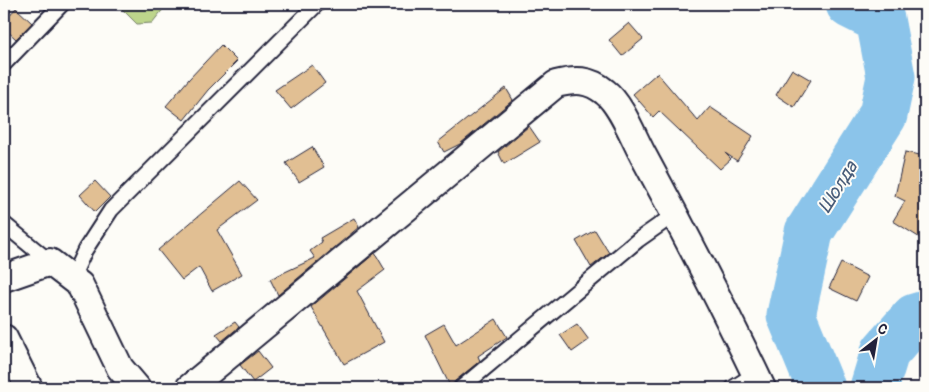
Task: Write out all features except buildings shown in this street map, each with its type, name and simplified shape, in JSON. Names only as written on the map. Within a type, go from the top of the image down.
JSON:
[{"type":"street","points":[[189,388],[556,84],[572,80],[590,82],[607,93],[675,214],[759,381]]},
{"type":"street","points":[[4,278],[50,262],[72,278],[80,285],[120,368],[137,388]]},
{"type":"street","points":[[4,338],[30,388]]},
{"type":"lane","points":[[4,64],[62,4]]},
{"type":"lane","points":[[72,278],[84,250],[111,210],[317,4]]},
{"type":"lane","points":[[461,388],[638,240],[675,214]]},
{"type":"lane","points":[[4,224],[50,262]]},
{"type":"lane","points":[[733,388],[759,381]]},
{"type":"green space","points":[[117,4],[163,4],[164,8],[152,23],[137,24]]},
{"type":"waterway","name":"Шолда","points":[[821,388],[791,315],[809,232],[883,115],[891,77],[880,19],[850,4]]},
{"type":"waterway","name":"Шолда","points":[[874,388],[885,352],[915,318],[925,315]]}]
